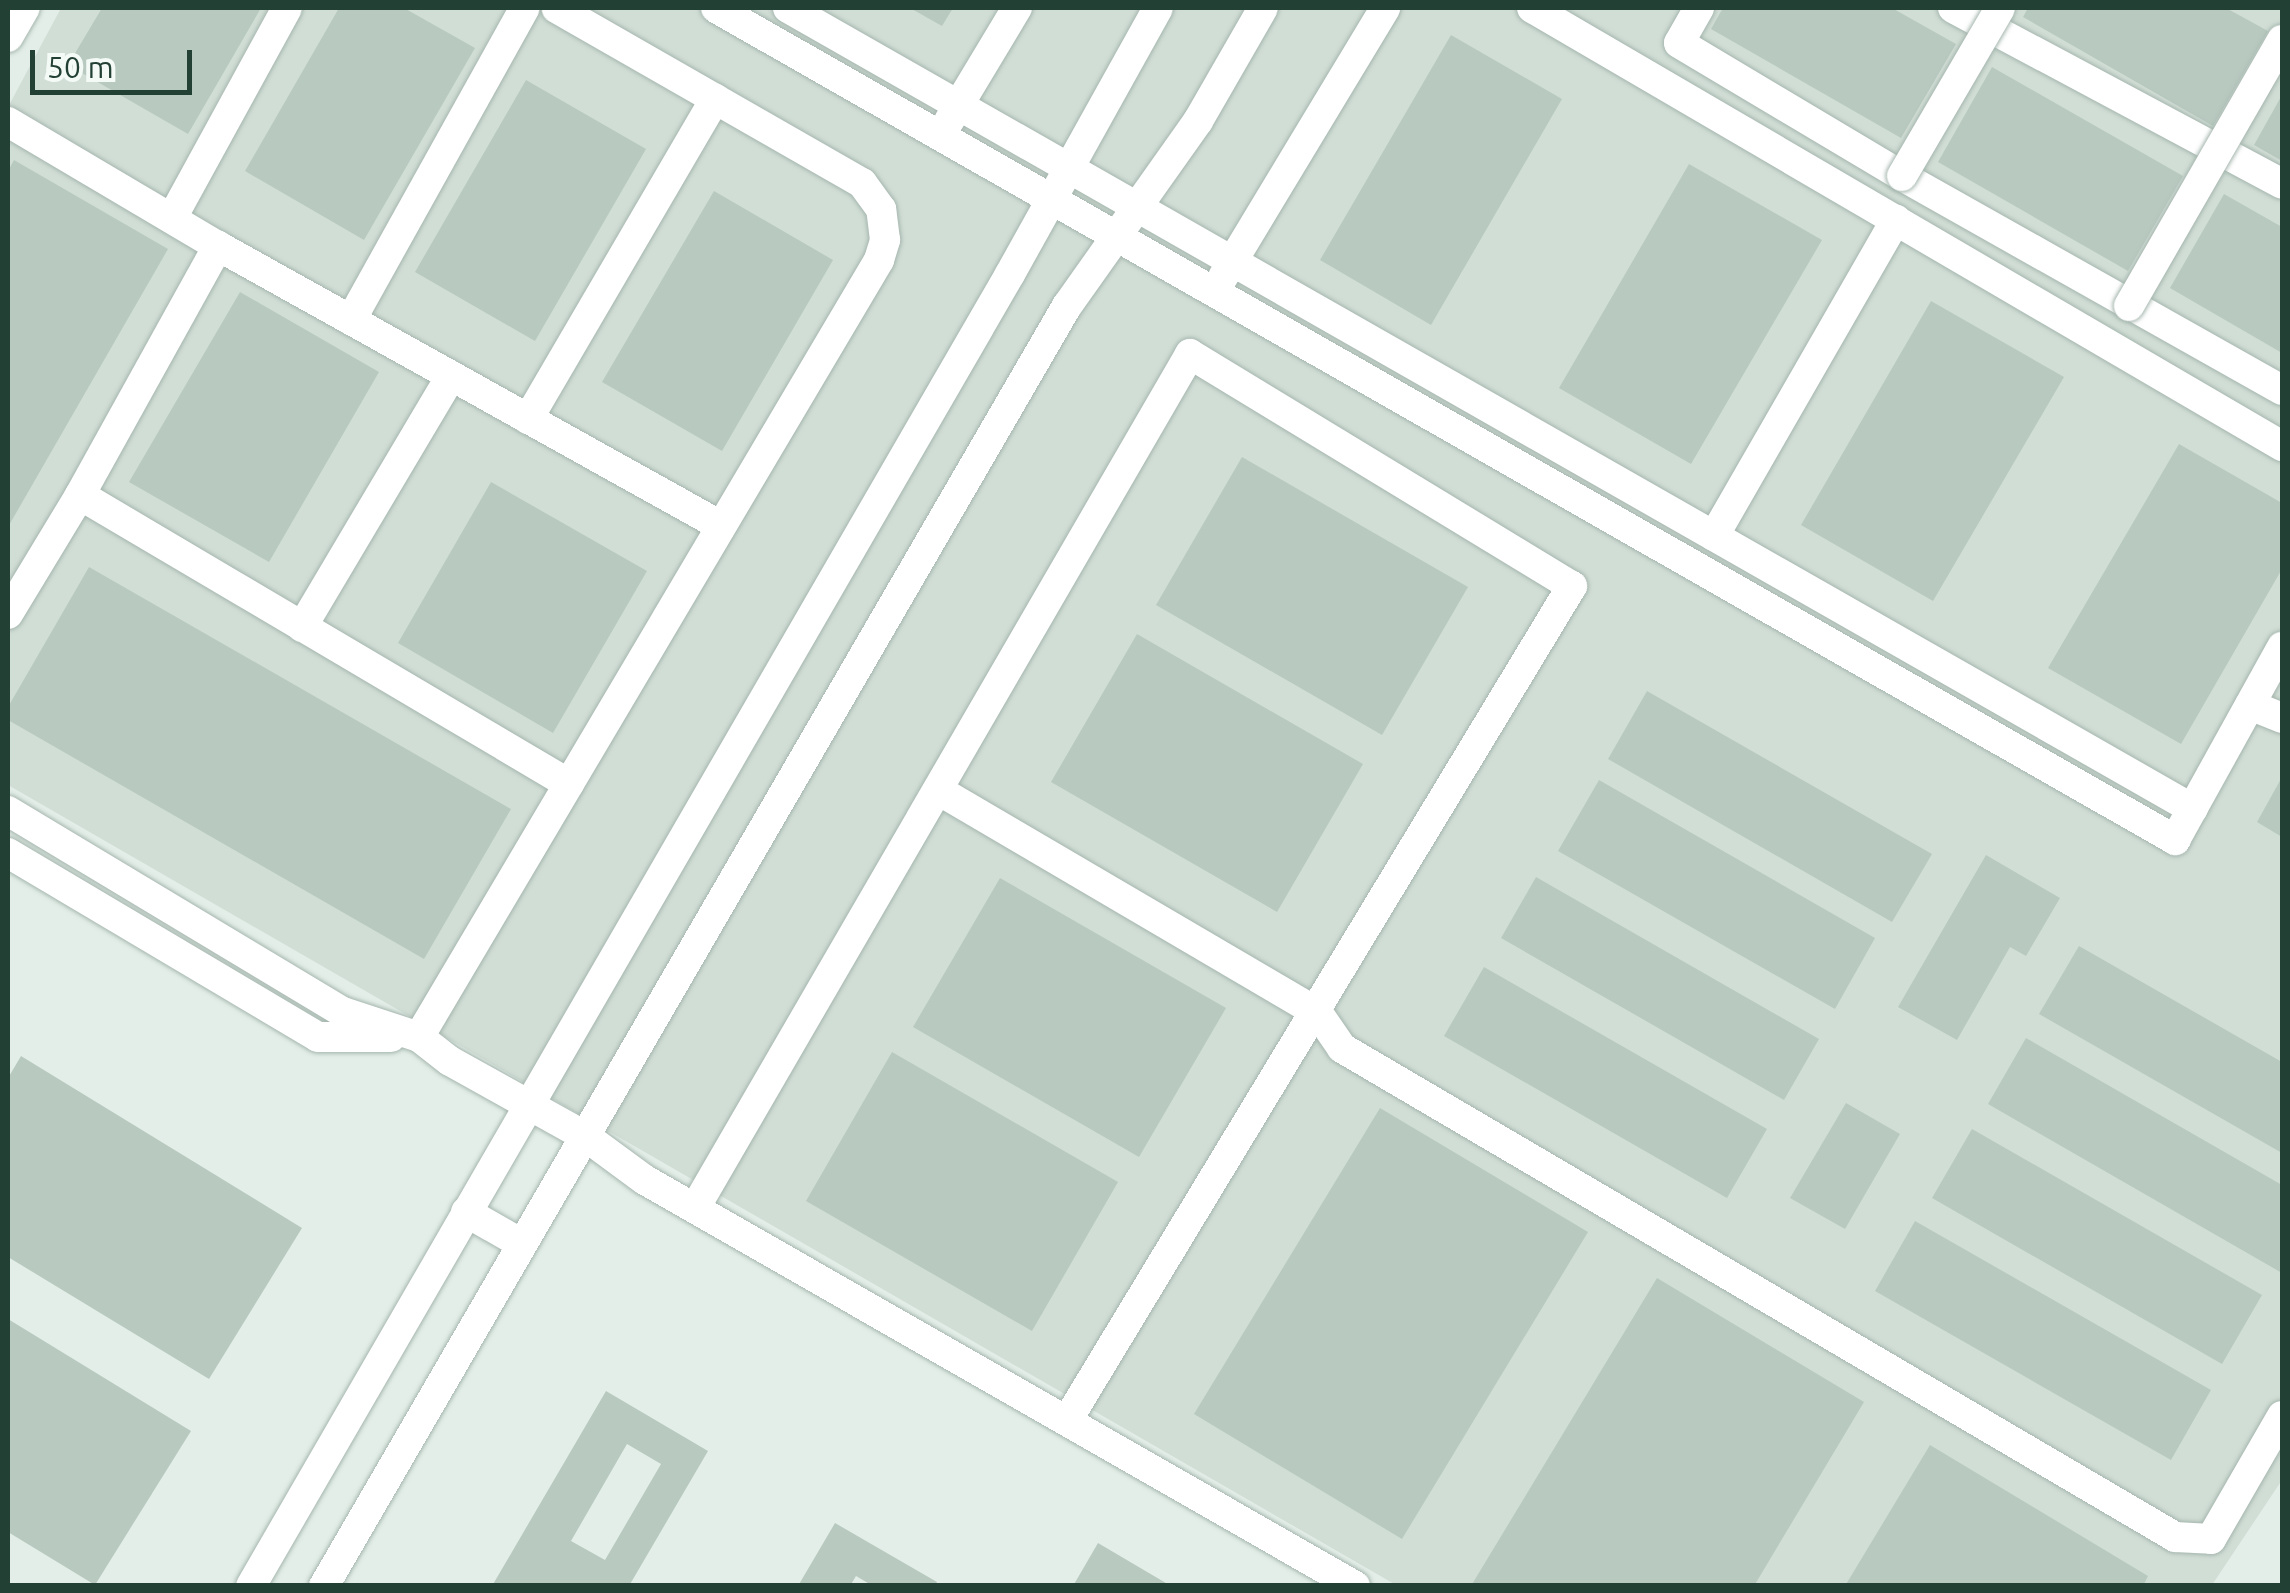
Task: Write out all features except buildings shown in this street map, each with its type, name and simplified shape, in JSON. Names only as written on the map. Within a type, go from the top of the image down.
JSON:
[{"type":"street","points":[[8,37],[25,8]]},
{"type":"street","points":[[172,218],[287,8]]},
{"type":"street","points":[[351,320],[524,8]]},
{"type":"street","points":[[420,1037],[879,260],[886,230],[881,209],[862,184],[558,8]]},
{"type":"street","points":[[716,8],[2176,840],[2282,648]]},
{"type":"street","points":[[788,8],[2193,809]]},
{"type":"street","points":[[940,136],[1016,8]]},
{"type":"street","points":[[251,1586],[1158,8]]},
{"type":"street","points":[[324,1586],[1067,306],[1198,121],[1263,8]]},
{"type":"street","points":[[1214,293],[1386,8]]},
{"type":"street","points":[[1532,8],[2282,446]]},
{"type":"street","points":[[1699,8],[1679,44],[1902,176],[2282,390]]},
{"type":"street","points":[[1953,8],[2282,184]]},
{"type":"street","points":[[1902,176],[2000,8]]},
{"type":"street","points":[[2129,306],[2282,40]]},
{"type":"street","points":[[528,418],[715,99]]},
{"type":"street","points":[[8,122],[218,246],[721,526]]},
{"type":"street","points":[[1714,536],[1896,220]]},
{"type":"street","points":[[8,614],[80,495],[218,246]]},
{"type":"street","points":[[694,1208],[1190,354],[1572,586],[1318,1013],[1067,1422]]},
{"type":"street","points":[[302,627],[451,376]]},
{"type":"street","points":[[80,495],[569,784]]},
{"type":"street","points":[[2250,705],[2282,718]]},
{"type":"street","points":[[938,790],[1318,1013],[1342,1048],[2175,1536],[2211,1539],[2282,1416]]},
{"type":"street","points":[[8,811],[343,1012],[420,1037],[450,1061],[586,1136],[644,1180],[1354,1586]]},
{"type":"street","points":[[8,853],[318,1037],[420,1037]]},
{"type":"street","points":[[466,1212],[522,1244]]},
{"type":"shaded area","points":[[61,8],[2282,8],[2282,1480],[2212,1585],[1396,1585],[8,785],[8,107]]}]
